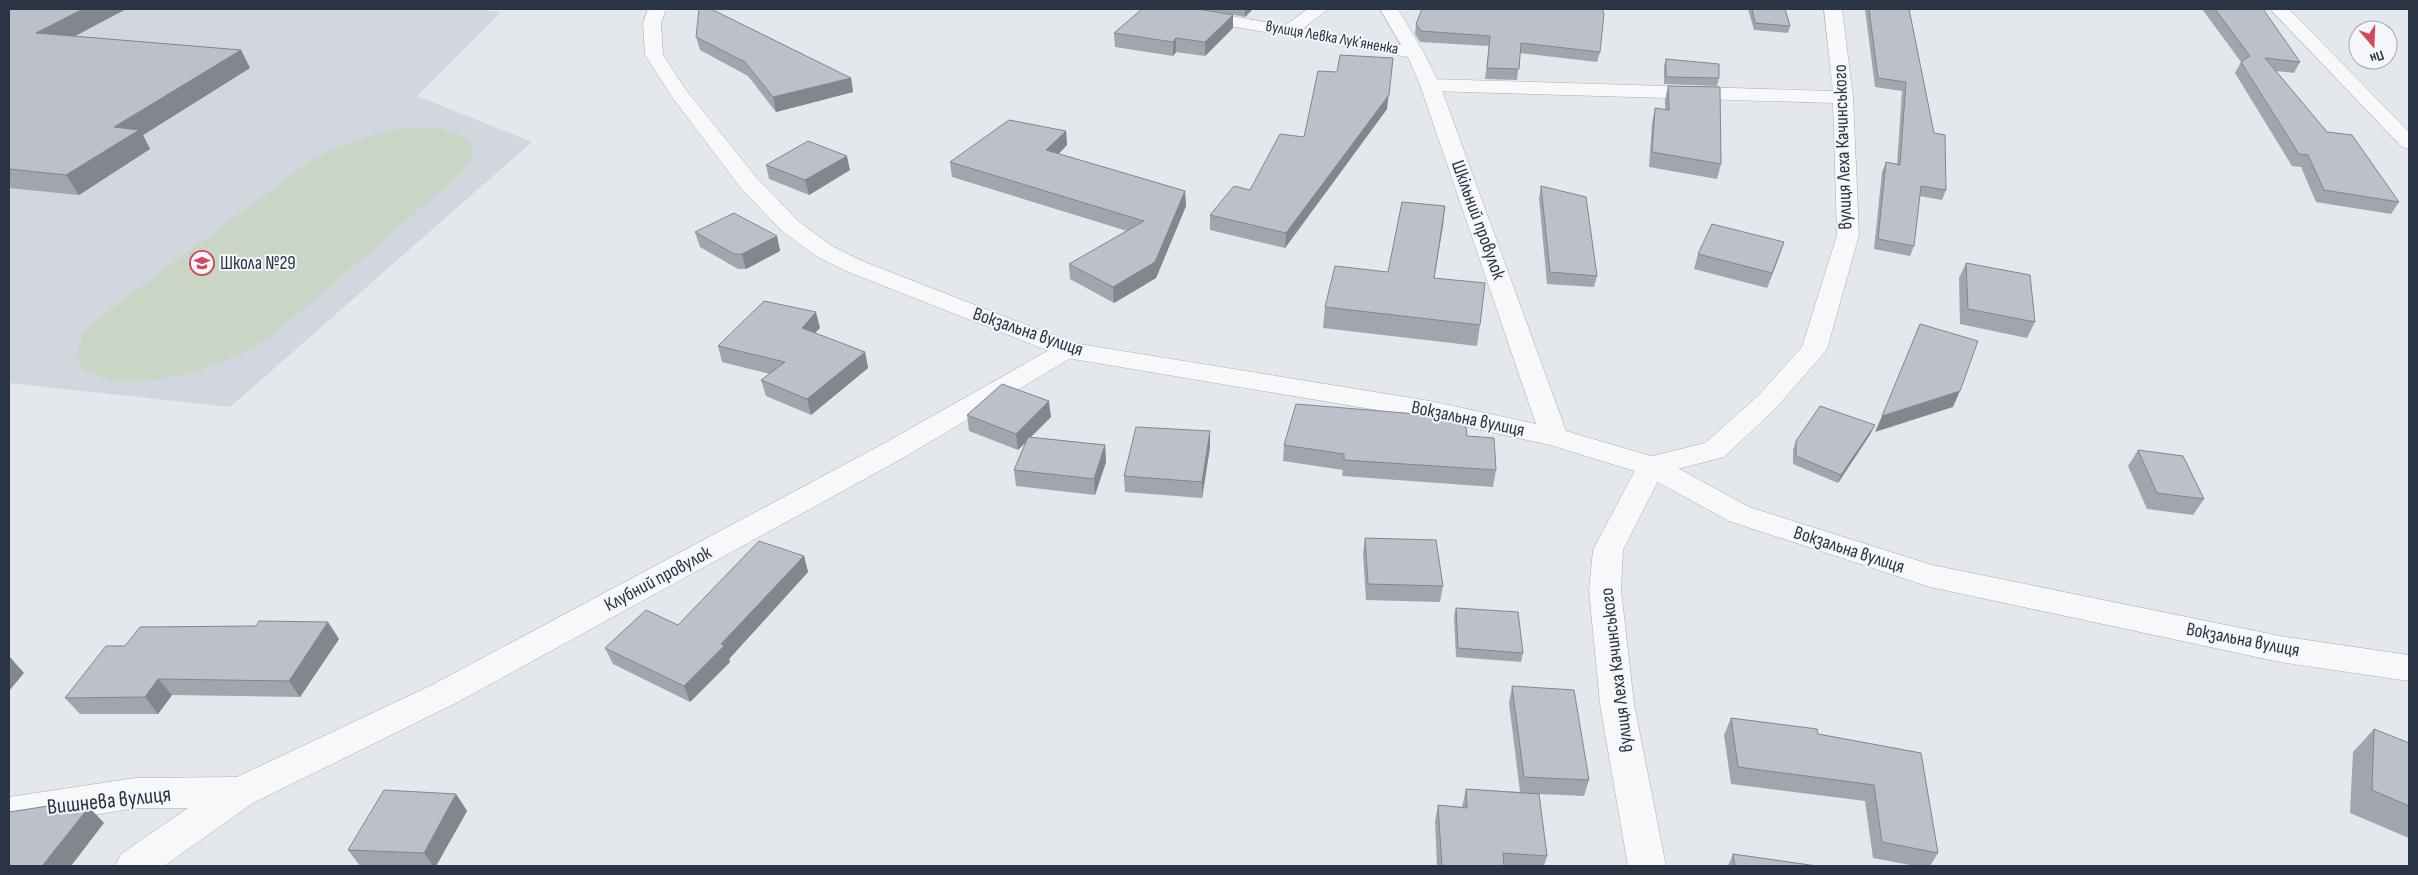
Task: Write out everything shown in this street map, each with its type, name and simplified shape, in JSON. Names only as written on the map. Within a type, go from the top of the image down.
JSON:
[{"type":"street","name":"Вокзальна вулиця","points":[[657,9],[652,23],[654,55],[679,93],[748,182],[790,226],[824,251],[854,266],[1067,350],[1430,410],[1554,437],[1651,466],[1739,514],[1930,576],[2280,649],[2409,668]]},
{"type":"street","name":"вулиця Левка Лукʼяненка","points":[[1161,9],[1415,53]]},
{"type":"street","points":[[1290,30],[1319,9]]},
{"type":"street","name":"Шкільний провулок","points":[[1390,9],[1415,53],[1430,85],[1554,437]]},
{"type":"street","name":"вулиця Леха Качинського","points":[[1647,866],[1617,704],[1605,590],[1608,550],[1651,466],[1714,450],[1767,402],[1814,348],[1848,235],[1843,97],[1833,9]]},
{"type":"street","points":[[2279,9],[2409,143]]},
{"type":"street","points":[[1430,85],[1843,97]]},
{"type":"street","name":"Клубний провулок","points":[[134,866],[240,792],[444,694],[893,451],[1067,350]]},
{"type":"street","name":"Вишнева вулиця","points":[[9,813],[135,793],[240,792]]},
{"type":"shaded area","name":"Школа №29","points":[[9,9],[473,9],[501,12],[417,96],[532,142],[230,407],[9,383]]},
{"type":"green space","points":[[405,128],[441,129],[458,134],[473,145],[472,159],[458,176],[273,335],[238,356],[195,372],[150,381],[111,381],[84,370],[76,355],[84,333],[107,312],[313,159],[335,148],[358,140]]},
{"type":"building","points":[[9,9],[83,9],[36,33],[241,50],[114,127],[139,130],[66,175],[9,169]]},
{"type":"building","points":[[699,9],[711,9],[851,78],[773,97],[745,62],[696,37]]},
{"type":"building","points":[[1142,9],[1198,9],[1233,15],[1205,42],[1176,38],[1173,42],[1114,33]]},
{"type":"building","points":[[1422,9],[1602,9],[1604,14],[1600,52],[1521,43],[1519,69],[1487,68],[1490,36],[1421,31],[1416,24]]},
{"type":"building","points":[[1752,9],[1785,9],[1790,26],[1755,23]]},
{"type":"building","points":[[1869,9],[1909,9],[1934,133],[1945,135],[1946,190],[1921,186],[1914,246],[1878,239],[1886,162],[1900,165],[1906,82],[1878,78]]},
{"type":"building","points":[[2215,9],[2263,9],[2300,62],[2265,58],[2327,132],[2352,135],[2399,202],[2324,190],[2308,155],[2299,154],[2241,62],[2250,56]]},
{"type":"building","points":[[1340,55],[1393,58],[1389,95],[1286,233],[1210,215],[1234,186],[1250,190],[1280,134],[1304,137],[1318,71],[1337,72]]},
{"type":"building","points":[[1666,59],[1719,64],[1719,78],[1666,77]]},
{"type":"building","points":[[1668,86],[1720,87],[1721,164],[1652,152],[1655,108],[1669,110]]},
{"type":"building","points":[[1009,120],[1066,131],[1046,150],[1185,191],[1155,262],[1113,287],[1069,264],[1144,221],[950,162]]},
{"type":"building","points":[[808,141],[847,156],[805,180],[766,165]]},
{"type":"building","points":[[1541,186],[1586,197],[1597,276],[1550,272]]},
{"type":"building","points":[[1402,202],[1445,206],[1434,278],[1485,283],[1480,325],[1325,307],[1335,266],[1388,272]]},
{"type":"building","points":[[734,213],[777,236],[742,254],[734,254],[695,232]]},
{"type":"building","points":[[1712,224],[1784,242],[1772,273],[1698,254]]},
{"type":"building","points":[[1966,263],[2030,275],[2035,322],[1968,309]]},
{"type":"building","points":[[764,301],[816,312],[802,328],[865,352],[807,399],[761,380],[785,362],[718,346]]},
{"type":"building","points":[[1920,324],[1978,341],[1960,391],[1882,416]]},
{"type":"building","points":[[1002,384],[1049,401],[1016,434],[967,415]]},
{"type":"building","points":[[1296,404],[1465,418],[1467,436],[1494,438],[1496,470],[1344,460],[1344,454],[1284,445]]},
{"type":"building","points":[[1820,406],[1875,425],[1841,475],[1796,456],[1796,441]]},
{"type":"building","points":[[1136,427],[1210,431],[1202,482],[1124,476]]},
{"type":"building","points":[[1028,437],[1105,445],[1094,479],[1014,470]]},
{"type":"building","points":[[2138,450],[2183,456],[2204,499],[2157,493]]},
{"type":"building","points":[[1365,538],[1436,540],[1443,586],[1368,584]]},
{"type":"building","points":[[759,541],[804,556],[721,644],[724,646],[684,686],[605,648],[646,610],[678,625]]},
{"type":"building","points":[[1456,608],[1518,612],[1523,653],[1458,648]]},
{"type":"building","points":[[259,621],[328,622],[289,681],[158,679],[145,697],[65,698],[106,646],[125,646],[140,627],[256,626]]},
{"type":"building","points":[[1512,686],[1574,690],[1589,780],[1524,777]]},
{"type":"building","points":[[1731,718],[1817,729],[1818,734],[1921,753],[1938,853],[1882,842],[1874,785],[1738,767]]},
{"type":"building","points":[[2374,729],[2409,743],[2409,806],[2372,790]]},
{"type":"building","points":[[1466,789],[1539,794],[1547,856],[1503,853],[1504,866],[1442,866],[1438,805],[1467,808]]},
{"type":"building","points":[[384,790],[456,794],[424,853],[348,850]]},
{"type":"building","points":[[48,806],[89,807],[42,866],[9,866],[9,812]]},
{"type":"building","points":[[1733,854],[1817,866],[1735,866]]},
{"type":"place","name":"Школа №29","points":[[202,263]]}]
